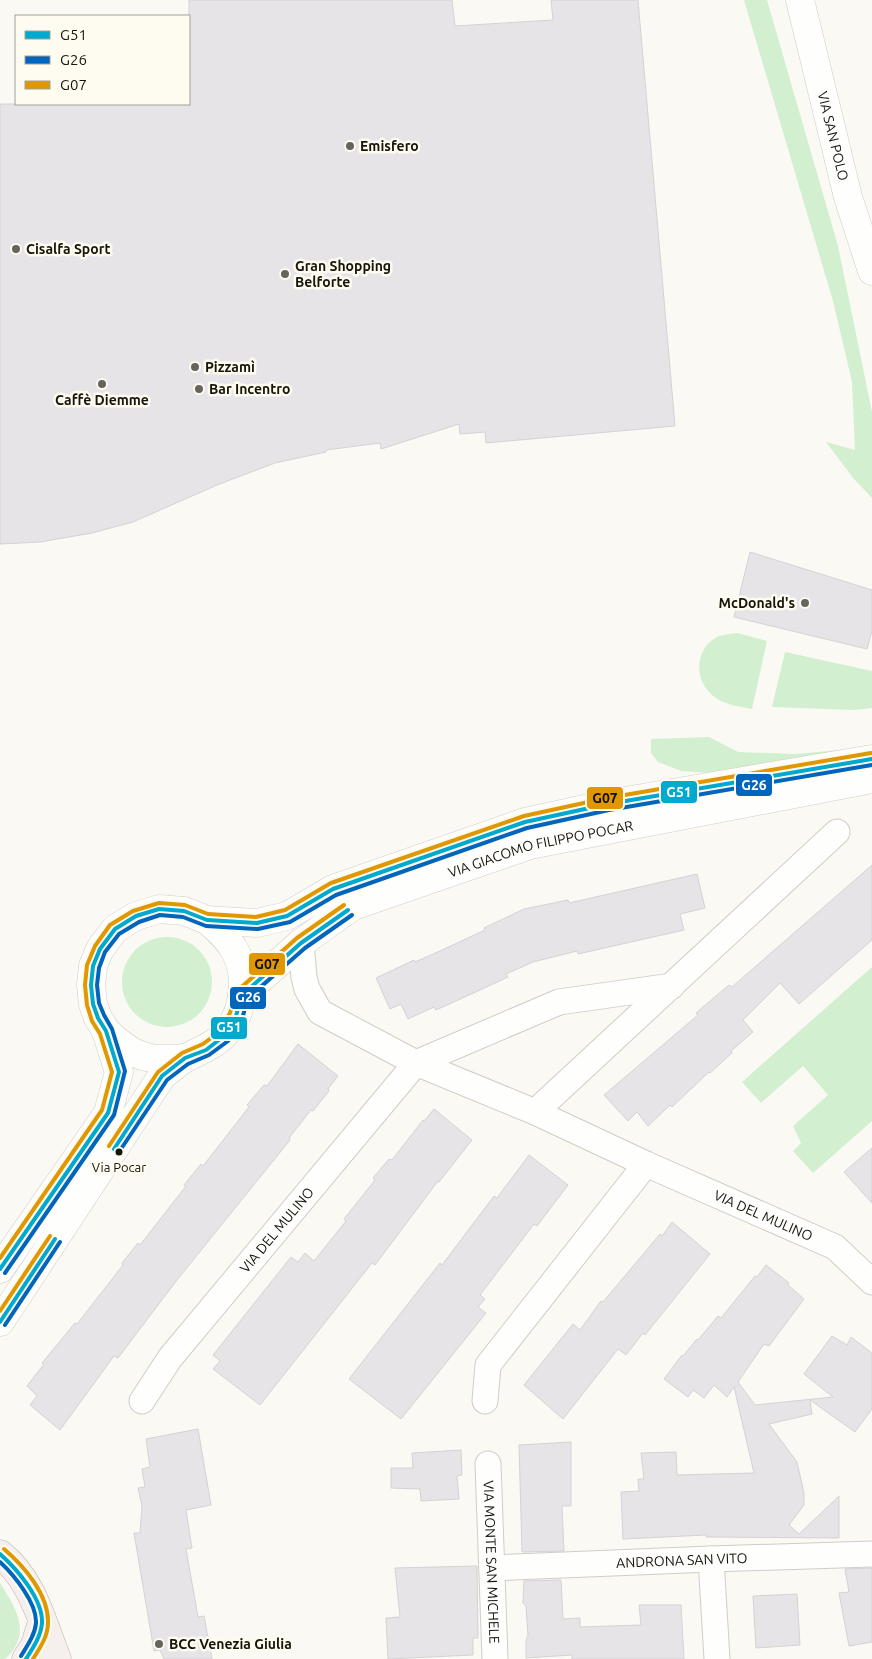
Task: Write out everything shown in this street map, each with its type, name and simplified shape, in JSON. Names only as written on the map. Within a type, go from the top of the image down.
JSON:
[{"type":"main road","name":"VIA SAN POLO","points":[[800,0],[848,197],[872,271]]},
{"type":"main road","name":"VIA GIACOMO FILIPPO POCAR","points":[[0,1268],[108,1113],[119,1072],[106,1031],[98,1018],[93,1004],[91,985],[93,966],[100,949],[115,929],[136,916],[159,909],[184,911],[207,920],[257,923],[287,916],[333,890],[525,822],[608,804],[872,759]]},
{"type":"main road","name":"VIA GIACOMO FILIPPO POCAR","points":[[242,995],[301,943],[353,906],[530,845],[872,779]]},
{"type":"main road","name":"VIA GIACOMO FILIPPO POCAR","points":[[106,1031],[122,1046],[142,1057],[163,1061],[185,1058],[206,1050],[224,1036],[236,1016],[242,995],[242,973],[236,952],[224,934],[207,920]]},
{"type":"main road","name":"VIA GIACOMO FILIPPO POCAR","points":[[0,1322],[162,1076],[185,1058]]},
{"type":"main road","points":[[0,1554],[8,1560],[23,1578],[37,1604],[57,1659]]},
{"type":"main road","points":[[26,1659],[35,1645],[42,1622]]},
{"type":"street","points":[[536,1112],[837,832]]},
{"type":"street","name":"VIA DEL MULINO","points":[[301,943],[307,989],[320,1012],[416,1063],[536,1112],[646,1164],[835,1247],[872,1282]]},
{"type":"street","name":"VIA DEL MULINO","points":[[142,1401],[170,1358],[416,1063],[559,1002],[672,986]]},
{"type":"street","points":[[485,1401],[488,1365],[646,1164]]},
{"type":"street","name":"VIA MONTE SAN MICHELE","points":[[488,1464],[495,1659]]},
{"type":"street","name":"ANDRONA SAN VITO","points":[[492,1568],[872,1554]]},
{"type":"street","points":[[711,1559],[717,1659]]},
{"type":"green space","points":[[744,0],[767,0],[838,246],[872,412],[872,498],[854,479],[826,442],[855,450],[852,382],[833,301]]},
{"type":"green space","points":[[738,633],[767,641],[752,709],[731,705],[716,698],[706,688],[700,673],[699,665],[708,644],[720,636]]},
{"type":"green space","points":[[785,652],[872,671],[872,708],[854,710],[772,707]]},
{"type":"green space","points":[[709,737],[738,752],[795,754],[862,748],[872,745],[872,752],[724,774],[681,771],[658,762],[651,753],[651,739]]},
{"type":"green space","points":[[167,937],[184,940],[199,950],[209,965],[212,982],[209,999],[199,1014],[184,1024],[167,1027],[150,1024],[135,1014],[125,999],[122,982],[125,965],[135,950],[150,940]]},
{"type":"green space","points":[[872,967],[872,1121],[813,1173],[793,1151],[801,1143],[793,1126],[828,1095],[803,1066],[761,1103],[742,1082]]},
{"type":"green space","points":[[0,1583],[16,1611],[20,1631],[13,1650],[5,1659],[0,1659]]},
{"type":"building","name":"Gran Shopping Belforte","points":[[189,0],[452,0],[455,26],[553,20],[551,0],[638,0],[675,426],[486,443],[485,432],[460,434],[459,424],[381,449],[380,443],[326,450],[326,452],[275,463],[217,485],[133,522],[92,533],[40,542],[0,544],[0,104],[190,105]]},
{"type":"building","name":"McDonald's","points":[[750,552],[872,590],[872,631],[867,649],[734,617]]},
{"type":"building","points":[[872,865],[872,940],[799,1004],[780,983],[743,1020],[753,1032],[710,1073],[672,1107],[670,1105],[648,1126],[637,1112],[628,1121],[604,1095],[698,1015],[696,1013],[729,985],[732,987]]},
{"type":"building","points":[[697,874],[705,908],[680,914],[684,930],[578,954],[577,951],[533,962],[506,974],[508,977],[480,990],[436,1010],[434,1007],[408,1019],[401,1004],[390,1009],[376,978],[485,930],[484,928],[524,909],[568,900],[569,903]]},
{"type":"building","points":[[298,1044],[338,1076],[328,1089],[329,1091],[313,1111],[311,1110],[289,1138],[290,1140],[177,1280],[118,1358],[114,1356],[60,1430],[30,1405],[37,1396],[27,1386],[44,1364],[42,1363],[75,1323],[77,1324],[123,1265],[122,1263],[138,1243],[140,1245],[186,1186],[184,1185],[201,1164],[203,1166],[249,1107],[247,1105],[264,1085],[267,1086]]},
{"type":"building","points":[[434,1109],[472,1140],[438,1181],[375,1265],[372,1263],[260,1405],[213,1369],[220,1361],[213,1355],[291,1257],[298,1262],[305,1253],[314,1261],[346,1221],[344,1219],[375,1180],[373,1178],[389,1159],[392,1160]]},
{"type":"building","points":[[872,1148],[872,1203],[844,1172]]},
{"type":"building","points":[[529,1155],[568,1185],[537,1226],[534,1224],[480,1295],[485,1299],[478,1307],[486,1313],[401,1419],[349,1379],[440,1263],[442,1265],[494,1196],[497,1198]]},
{"type":"building","points":[[672,1222],[710,1254],[645,1335],[643,1333],[626,1355],[618,1349],[563,1419],[524,1385],[573,1324],[580,1330],[601,1301],[603,1302],[660,1234],[662,1236]]},
{"type":"building","points":[[766,1265],[789,1283],[788,1285],[804,1299],[769,1346],[764,1344],[738,1382],[755,1405],[833,1397],[804,1374],[832,1336],[847,1345],[851,1337],[872,1353],[872,1409],[855,1432],[810,1400],[812,1414],[769,1424],[797,1462],[804,1493],[804,1505],[789,1525],[799,1534],[839,1496],[839,1538],[706,1537],[706,1535],[623,1539],[621,1492],[639,1491],[638,1479],[644,1479],[641,1453],[676,1452],[677,1475],[754,1473],[734,1387],[727,1397],[714,1385],[704,1398],[693,1390],[688,1397],[664,1379],[682,1355],[698,1340],[718,1316],[721,1318]]},
{"type":"building","points":[[198,1429],[211,1505],[186,1510],[192,1548],[186,1549],[198,1617],[204,1616],[212,1659],[164,1659],[160,1650],[154,1651],[134,1533],[140,1533],[142,1506],[138,1488],[145,1487],[142,1469],[150,1467],[146,1439]]},
{"type":"building","points":[[571,1442],[571,1506],[562,1506],[564,1551],[522,1552],[519,1445]]},
{"type":"building","points":[[461,1450],[462,1475],[457,1476],[459,1499],[421,1501],[420,1489],[391,1488],[391,1468],[413,1468],[412,1453]]},
{"type":"building","points":[[477,1566],[478,1638],[473,1638],[473,1655],[388,1659],[386,1618],[400,1617],[395,1568]]},
{"type":"building","points":[[872,1568],[872,1642],[849,1646],[839,1593],[849,1592],[845,1569]]},
{"type":"building","points":[[561,1580],[563,1619],[580,1618],[580,1627],[641,1625],[639,1605],[681,1605],[684,1659],[572,1659],[572,1655],[526,1658],[526,1640],[528,1636],[526,1606],[523,1603],[524,1581]]},
{"type":"building","points":[[797,1594],[800,1645],[756,1648],[753,1596]]},
{"type":"transit line","name":"G07","points":[[0,1258],[102,1110],[112,1072],[100,1034],[92,1021],[87,1005],[85,985],[87,965],[95,946],[110,925],[133,911],[159,903],[185,905],[208,914],[256,917],[285,910],[331,883],[524,816],[607,798],[871,753]]},
{"type":"transit line","name":"G51","points":[[0,1269],[108,1113],[119,1072],[106,1031],[98,1018],[93,1004],[91,985],[93,966],[100,949],[115,929],[136,916],[159,909],[184,911],[207,920],[257,923],[287,916],[333,889],[525,822],[608,804],[872,759]]},
{"type":"transit line","name":"G26","points":[[5,1273],[114,1115],[125,1071],[112,1029],[99,1003],[97,985],[99,968],[105,952],[119,934],[139,922],[160,915],[183,917],[206,926],[258,929],[290,922],[336,895],[527,828],[609,810],[872,765]]},
{"type":"transit line","name":"G07","points":[[109,1146],[158,1072],[182,1053],[203,1044],[219,1032],[230,1013],[237,991],[297,938],[344,905]]},
{"type":"transit line","name":"G51","points":[[114,1149],[162,1076],[185,1058],[206,1050],[224,1036],[236,1016],[242,995],[301,943],[348,910]]},
{"type":"transit line","name":"G26","points":[[119,1152],[167,1080],[188,1064],[209,1055],[228,1041],[242,1019],[248,998],[305,948],[352,915]]},
{"type":"transit line","name":"G07","points":[[0,1311],[50,1236]]},
{"type":"transit line","name":"G51","points":[[0,1322],[55,1239]]},
{"type":"transit line","name":"G26","points":[[5,1325],[60,1242]]},
{"type":"transit line","name":"G07","points":[[4,1549],[34,1582],[40,1592],[47,1612],[47,1633],[33,1659]]},
{"type":"transit line","name":"G51","points":[[0,1554],[28,1585],[41,1614],[40,1633],[26,1659]]},
{"type":"transit line","name":"G26","points":[[0,1562],[24,1590],[35,1615],[34,1632],[21,1656]]},
{"type":"place","name":"Emisfero","points":[[350,146]]},
{"type":"place","name":"Cisalfa Sport","points":[[16,249]]},
{"type":"place","name":"Gran Shopping Belforte","points":[[285,274]]},
{"type":"place","name":"Pizzamì","points":[[195,367]]},
{"type":"place","name":"Caffè Diemme","points":[[102,384]]},
{"type":"place","name":"Bar Incentro","points":[[199,389]]},
{"type":"place","name":"McDonald's","points":[[805,603]]},
{"type":"place","name":"Via Pocar","points":[[119,1152]]},
{"type":"place","name":"BCC Venezia Giulia","points":[[159,1644]]}]
